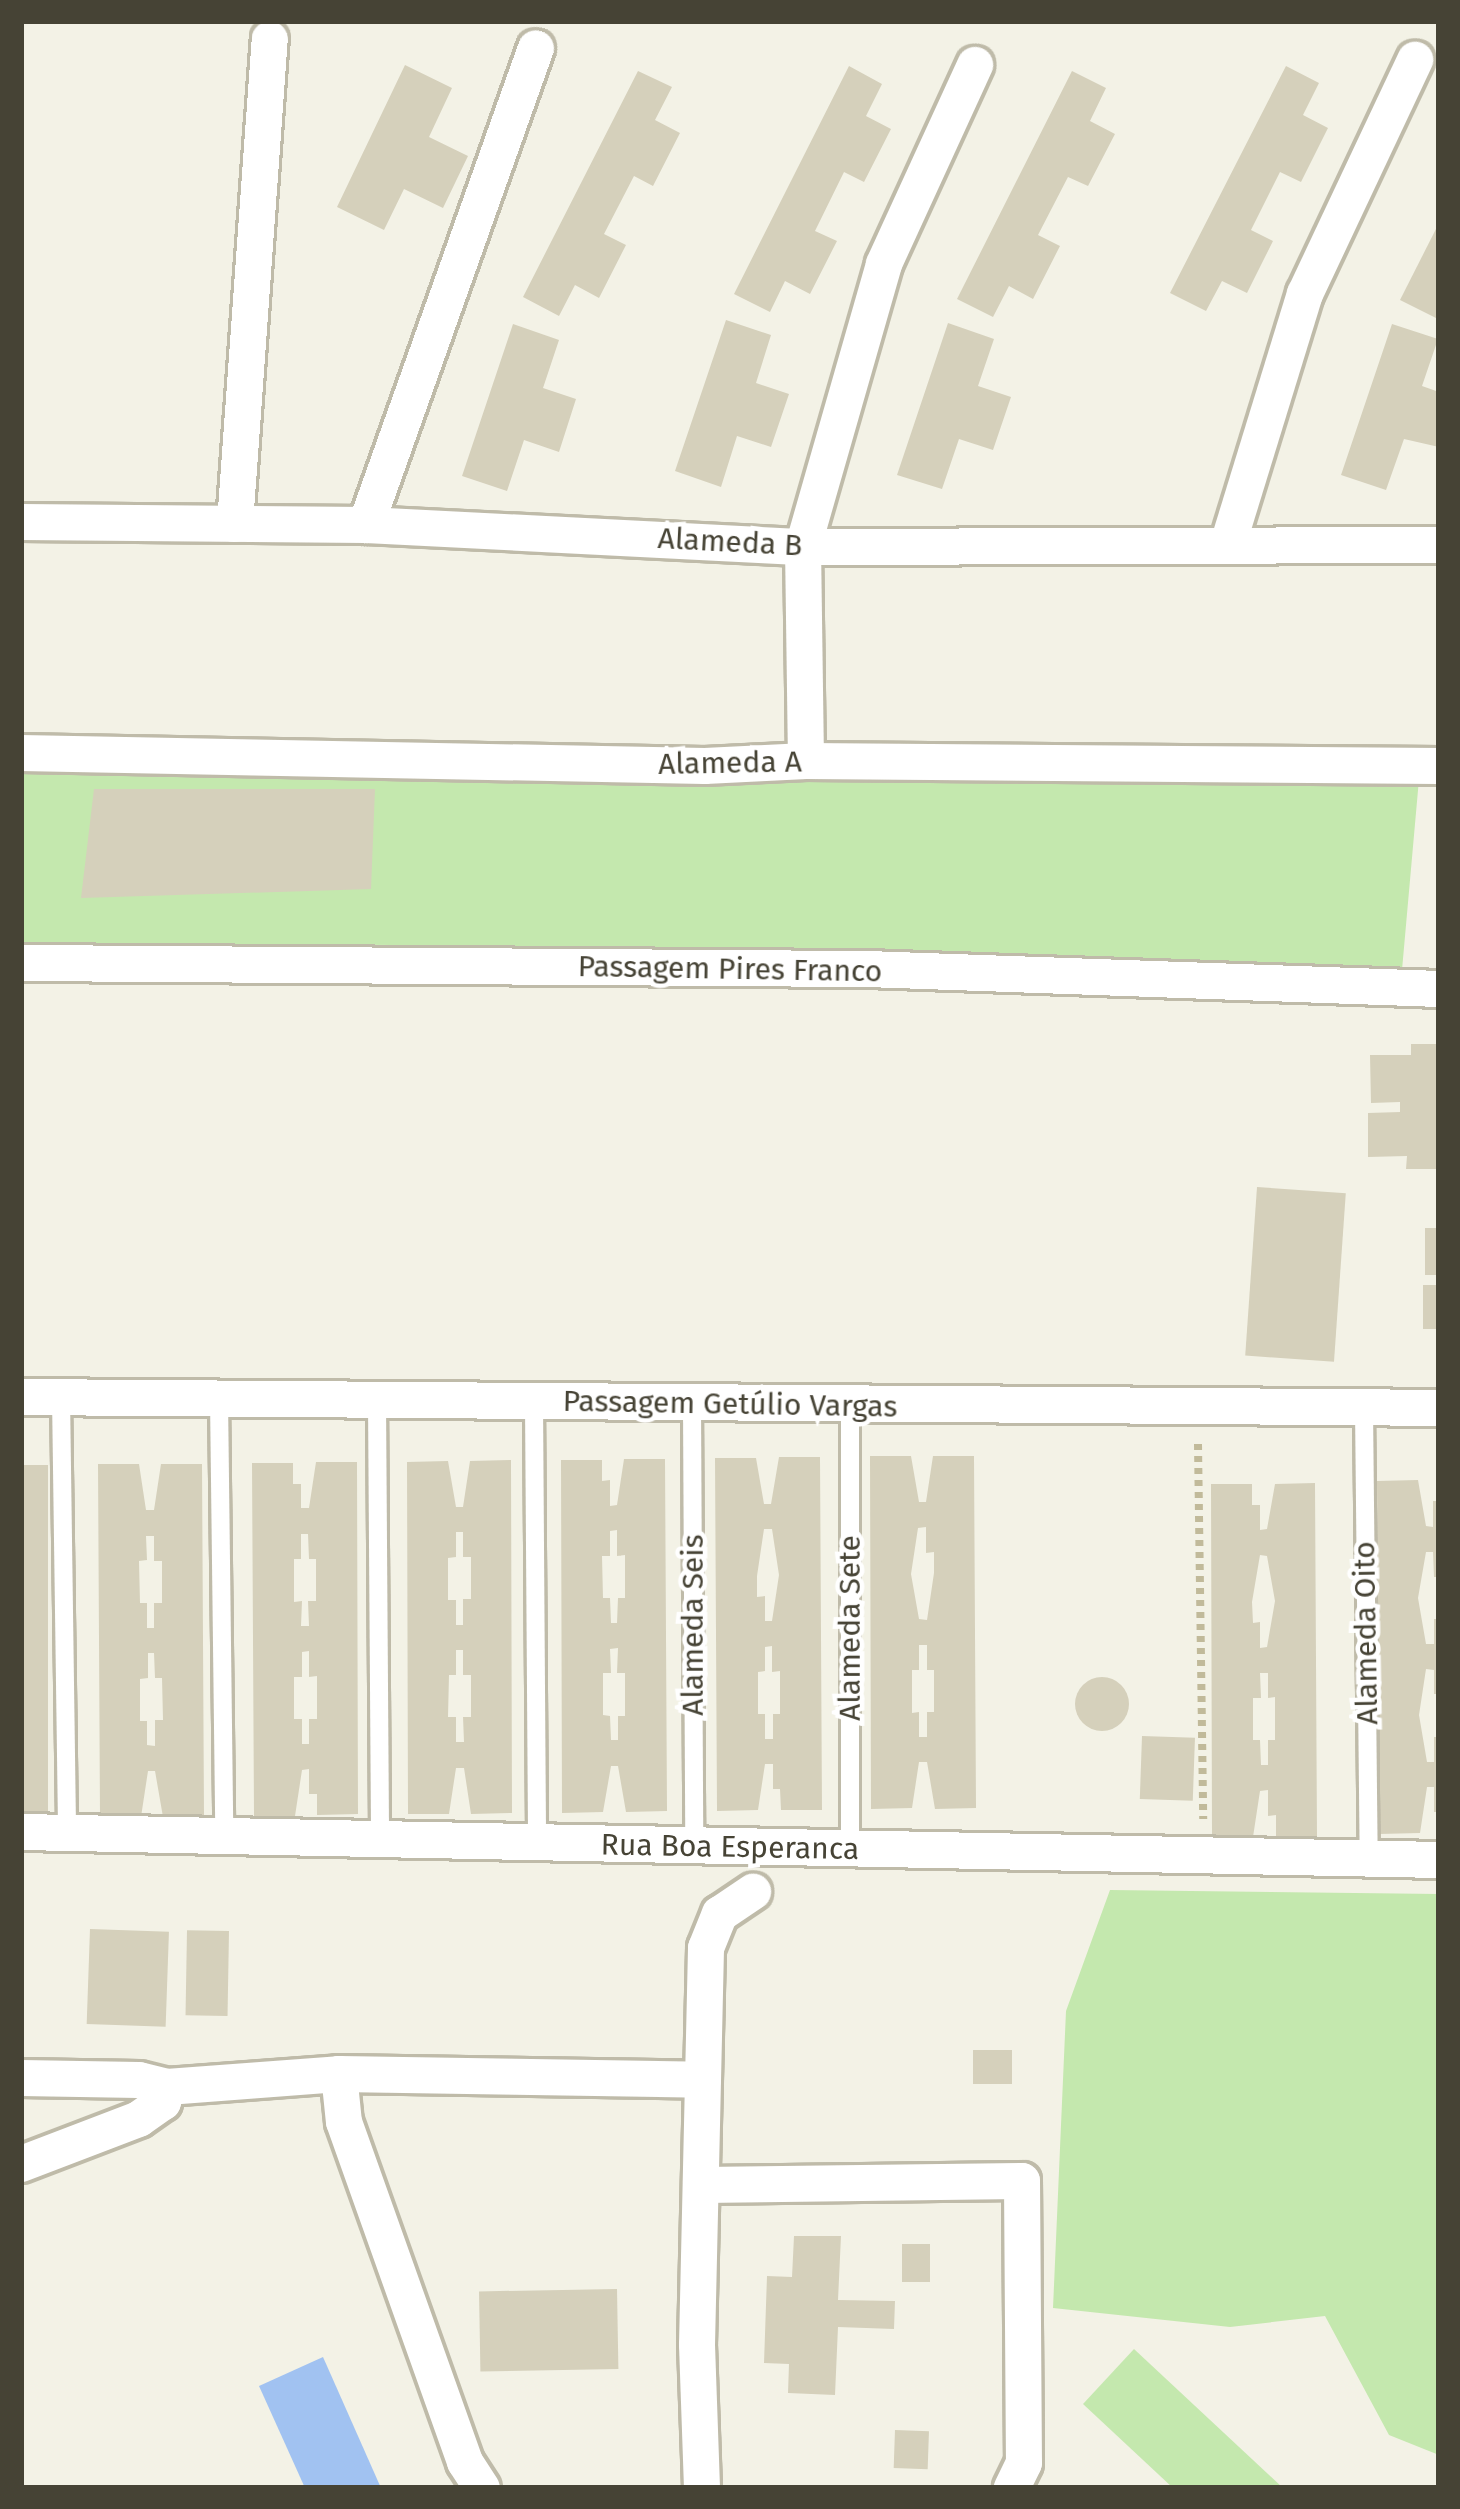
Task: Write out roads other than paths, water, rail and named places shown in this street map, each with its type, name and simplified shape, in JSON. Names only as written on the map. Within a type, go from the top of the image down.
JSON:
[{"type":"street","points":[[235,524],[271,39]]},
{"type":"street","points":[[366,525],[536,48]]},
{"type":"street","points":[[1228,544],[1305,294],[1415,60]]},
{"type":"street","points":[[806,761],[803,547],[884,264],[975,65]]},
{"type":"street","name":"Alameda B","points":[[21,522],[366,525],[803,547],[1439,545]]},
{"type":"street","name":"Alameda A","points":[[21,752],[704,766],[806,761],[1439,766]]},
{"type":"street","name":"Passagem Pires Franco","points":[[21,964],[867,969],[1439,989]]},
{"type":"street","name":"Passagem Getúlio Vargas","points":[[21,1397],[1439,1408]]},
{"type":"street","name":"Rua Boa Esperanca","points":[[21,1832],[1439,1860]]},
{"type":"street","points":[[702,2488],[700,2185],[706,1948],[720,1914],[753,1892]]},
{"type":"street","points":[[21,2078],[139,2080],[167,2087],[339,2074],[703,2080]]},
{"type":"street","points":[[339,2074],[344,2122],[465,2462],[482,2488]]},
{"type":"street","points":[[21,2164],[139,2119],[163,2102],[167,2087]]},
{"type":"street","points":[[700,2185],[1022,2181],[1024,2463],[1012,2488]]},
{"type":"lane","points":[[61,1396],[67,1831]]},
{"type":"lane","points":[[219,1398],[224,1835]]},
{"type":"lane","points":[[377,1400],[380,1839]]},
{"type":"lane","points":[[534,1402],[537,1843]]},
{"type":"lane","name":"Alameda Seis","points":[[692,1404],[694,1846]]},
{"type":"lane","name":"Alameda Sete","points":[[850,1406],[850,1850]]},
{"type":"lane","name":"Alameda Oito","points":[[1364,1408],[1369,1859]]},
{"type":"water","points":[[323,2357],[381,2488],[305,2488],[259,2386]]}]
